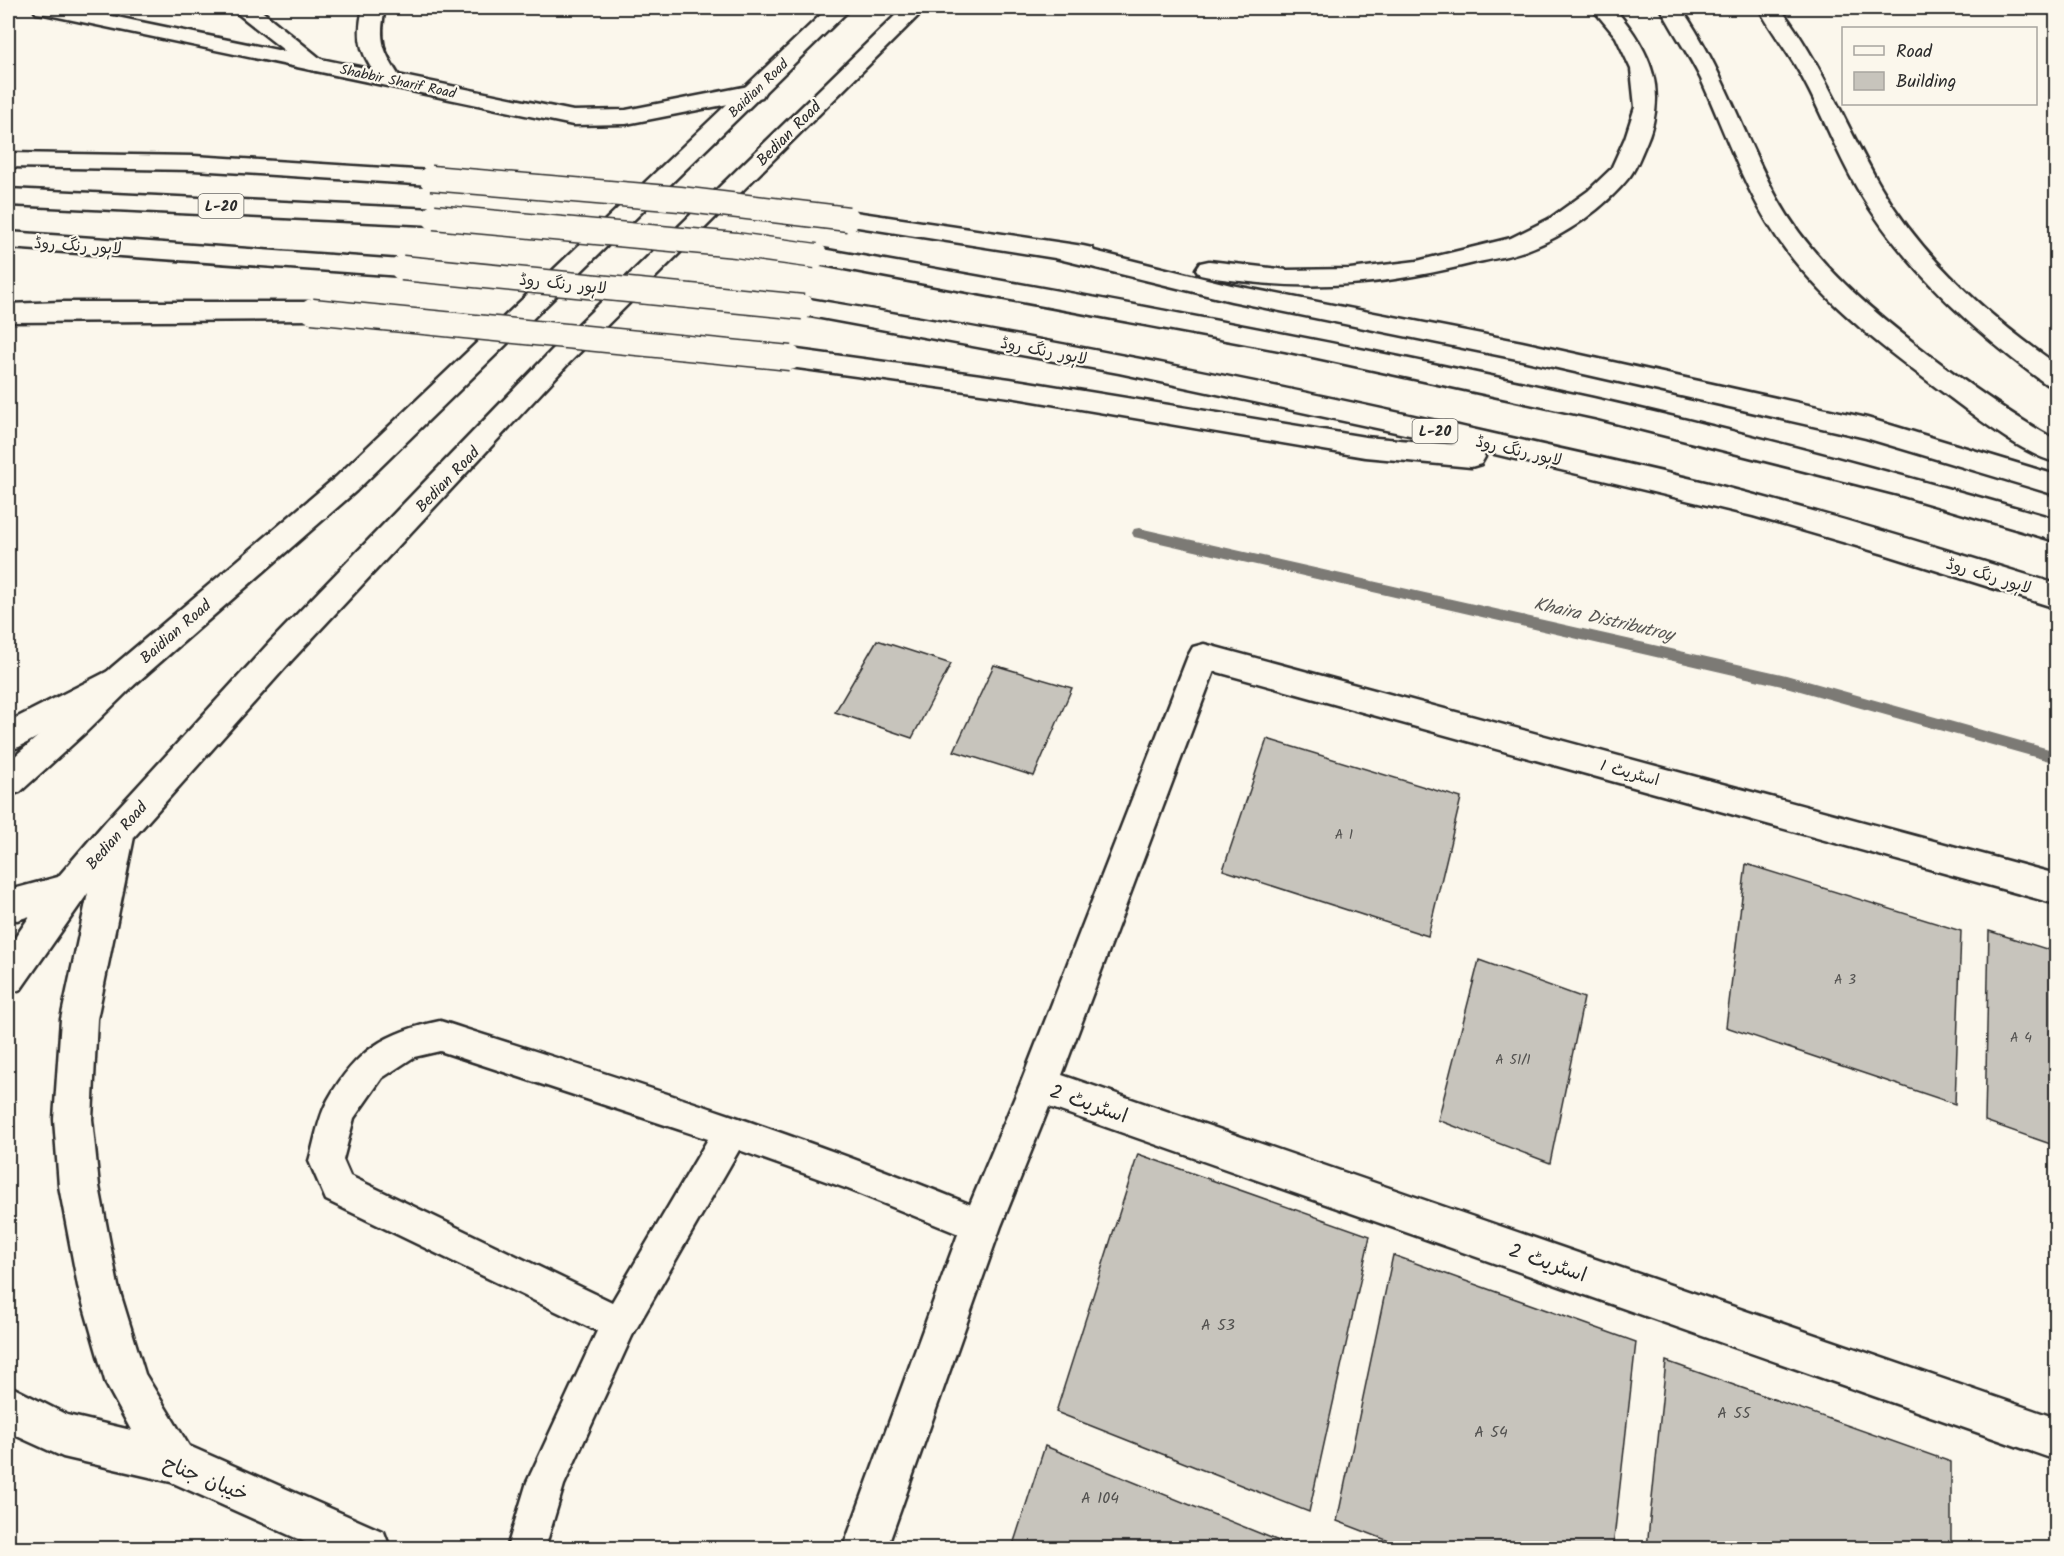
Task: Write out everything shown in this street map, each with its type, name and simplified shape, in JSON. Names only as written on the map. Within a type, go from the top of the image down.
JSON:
[{"type":"main road","name":"Shabbir Sharif Road","points":[[44,8],[573,118],[626,117],[754,92]]},
{"type":"main road","points":[[245,8],[316,64]]},
{"type":"main road","points":[[374,8],[368,34],[369,46],[390,79]]},
{"type":"main road","name":"Baidian Road","points":[[8,782],[74,724],[122,677],[346,484],[840,8]]},
{"type":"main road","name":"Bedian Road","points":[[8,977],[69,890],[118,831],[280,651],[560,357],[915,8]]},
{"type":"main road","points":[[8,160],[194,163],[431,178],[680,199],[848,219],[1063,252],[1287,278],[1350,277],[1417,269],[1519,244],[1558,225],[1597,196],[1621,172],[1637,138],[1646,107],[1642,69],[1626,35],[1603,8]]},
{"type":"main road","points":[[1671,8],[1709,69],[1766,198],[1793,243],[1831,288],[1960,393],[2056,452]]},
{"type":"main road","points":[[1769,8],[1799,52],[1827,102],[1850,154],[1879,206],[1907,244],[1950,293],[2016,350],[2056,376]]},
{"type":"main road","name":"L-20","points":[[8,197],[434,217],[736,245],[816,256],[1125,310],[1513,388],[1986,508],[2056,530]]},
{"type":"main road","name":"لاہور رنگ روڈ","points":[[8,240],[402,268],[803,307],[899,322],[1126,365],[1359,414],[1611,471],[1836,529],[2056,596]]},
{"type":"main road","points":[[1063,252],[1231,293],[1522,351],[1867,428],[2056,485]]},
{"type":"main road","points":[[8,313],[312,310],[790,358],[1044,393],[1365,447],[1611,471]]},
{"type":"main road","name":"اسٹریٹ 1","points":[[1039,1085],[1204,656],[2056,889]]},
{"type":"main road","points":[[8,736],[122,677]]},
{"type":"main road","points":[[118,831],[79,1019],[73,1119],[78,1175],[98,1286],[127,1384],[174,1461]]},
{"type":"main road","points":[[8,903],[17,904],[69,890]]},
{"type":"main road","points":[[865,1548],[981,1226],[1039,1085]]},
{"type":"main road","name":"اسٹریٹ 2","points":[[1039,1085],[2056,1438]]},
{"type":"main road","name":"خیبان جناح","points":[[8,1406],[17,1414],[63,1436],[174,1461],[369,1548]]},
{"type":"lane","points":[[620,1323],[580,1306],[338,1188],[326,1161],[340,1111],[371,1067],[407,1043],[440,1036],[731,1131],[911,1195],[981,1226]]},
{"type":"lane","points":[[526,1548],[546,1482],[620,1323],[731,1131]]},
{"type":"building","points":[[877,640],[951,664],[912,738],[835,712]]},
{"type":"building","points":[[994,665],[1072,688],[1034,776],[954,751]]},
{"type":"building","points":[[1267,739],[1461,798],[1428,936],[1223,870]]},
{"type":"building","points":[[1746,864],[1961,931],[1955,1104],[1726,1027]]},
{"type":"building","points":[[1989,931],[2056,952],[2056,1146],[1985,1121]]},
{"type":"building","points":[[1479,960],[1584,998],[1550,1163],[1438,1120]]},
{"type":"building","points":[[1138,1154],[1370,1236],[1309,1512],[1056,1412]]},
{"type":"building","points":[[1393,1255],[1636,1342],[1613,1548],[1407,1548],[1337,1521]]},
{"type":"building","points":[[1666,1361],[1951,1462],[1951,1548],[1647,1548]]},
{"type":"building","points":[[1045,1446],[1296,1548],[1012,1548]]},
{"type":"waterway","name":"Khaira Distributroy","points":[[1139,533],[1786,681],[2056,757]]}]
